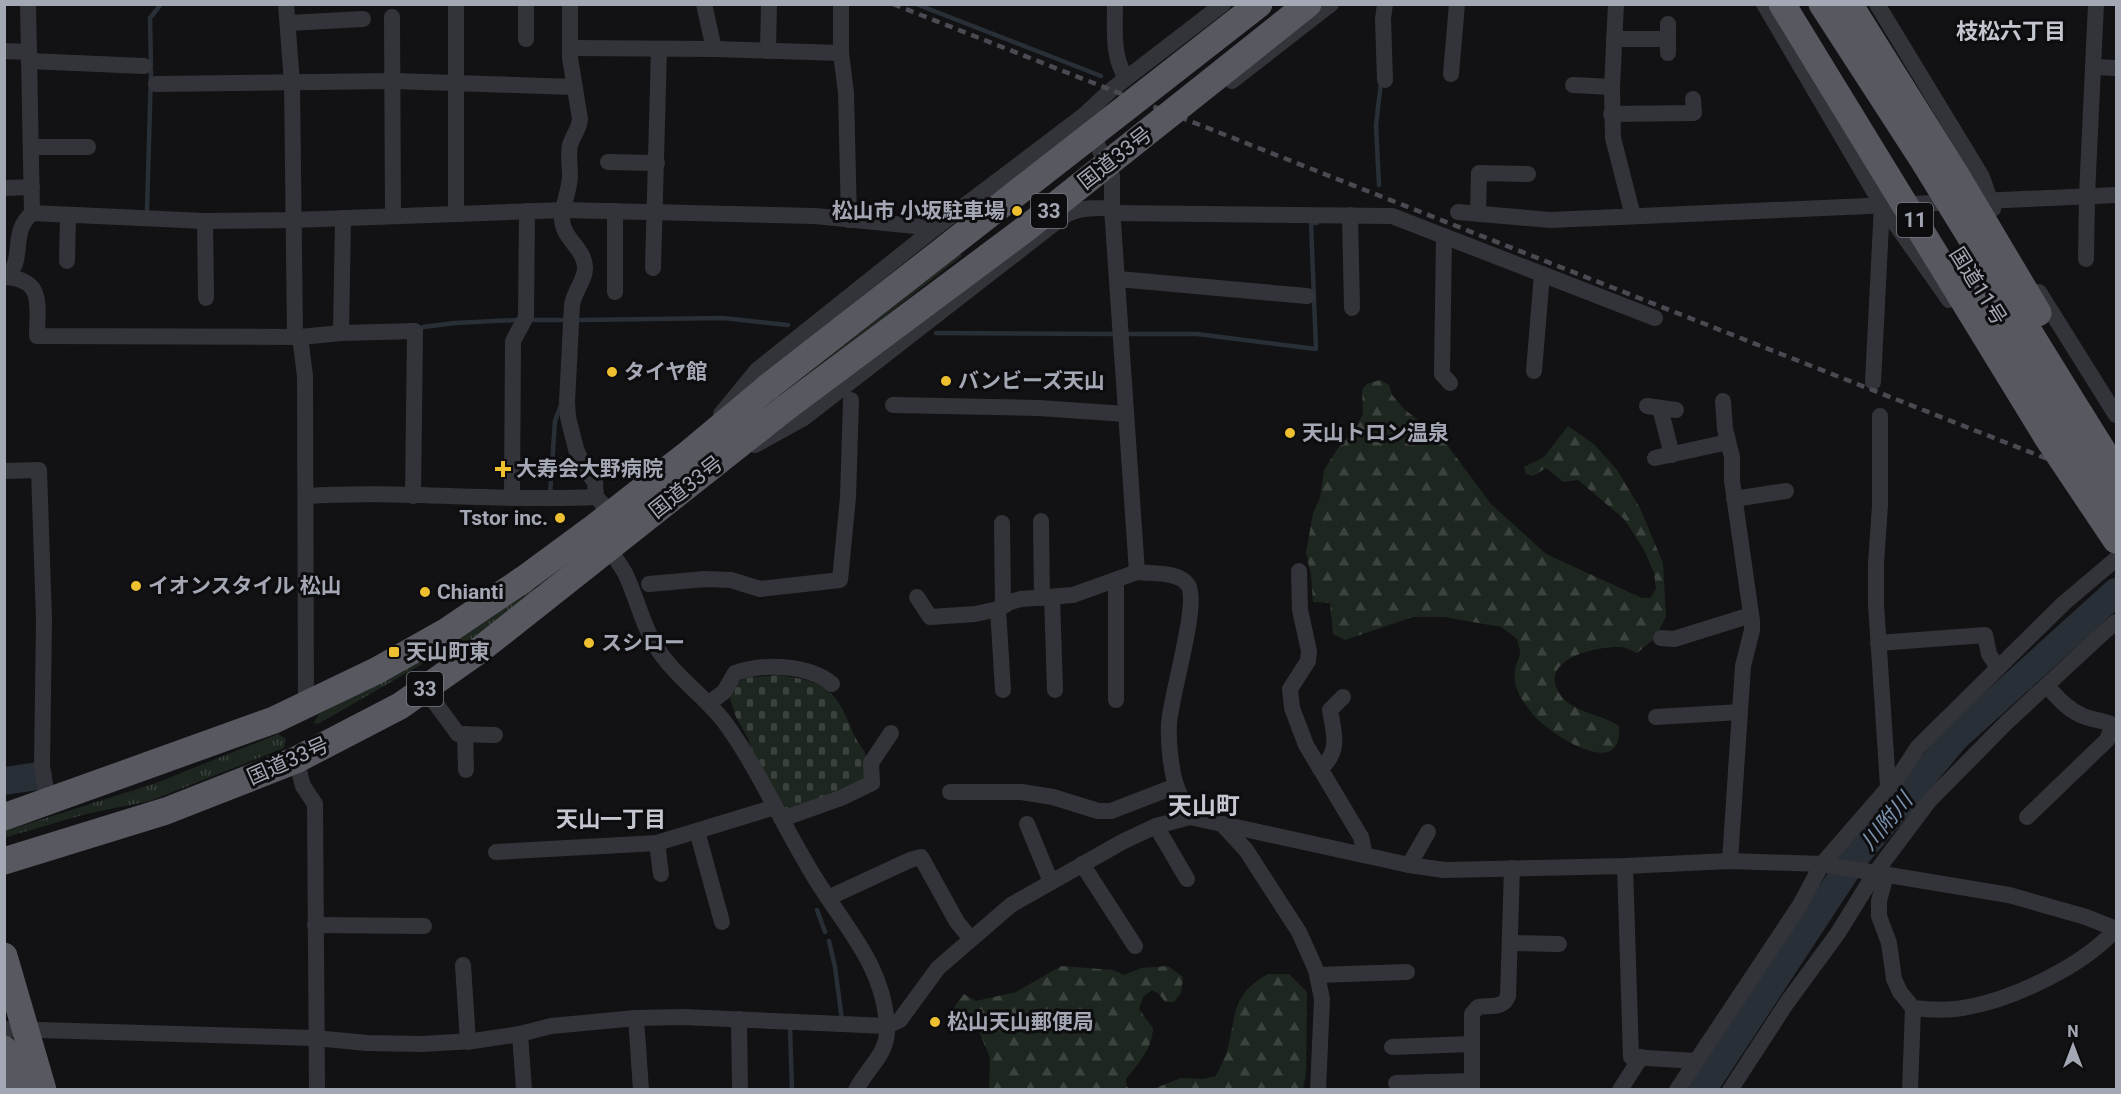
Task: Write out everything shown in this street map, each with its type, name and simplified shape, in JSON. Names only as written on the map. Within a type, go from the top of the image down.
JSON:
[{"type":"highway","name":"国道33号","points":[[697,462],[768,387],[1259,4]]},
{"type":"highway","name":"国道33号","points":[[4,817],[274,720],[376,671],[447,631],[524,579],[603,521],[784,409],[1028,227],[1308,4]]},
{"type":"highway","name":"11","points":[[1782,4],[2047,437],[2116,540]]},
{"type":"highway","name":"国道11号","points":[[1798,4],[2116,508]]},
{"type":"highway","name":"国道11号","points":[[1822,4],[1923,160],[2116,472]]},
{"type":"highway","points":[[1849,4],[1956,175],[2116,445]]},
{"type":"highway","name":"国道33号","points":[[4,861],[166,812],[296,760],[400,706],[477,652],[603,521]]},
{"type":"highway","points":[[4,956],[15,1029],[43,1089]]},
{"type":"highway","points":[[4,1049],[16,1089]]},
{"type":"street","points":[[28,4],[32,213],[24,221],[19,233],[15,264],[6,277],[24,280],[34,288],[37,336],[298,337],[415,331],[413,496]]},
{"type":"street","points":[[286,4],[292,83],[293,220],[298,337],[305,376],[306,706]]},
{"type":"street","points":[[456,4],[456,214]]},
{"type":"street","points":[[526,4],[526,39]]},
{"type":"street","points":[[570,4],[570,48],[580,119],[579,129],[572,138],[570,148],[570,180],[563,202],[564,231],[583,256],[586,268],[581,284],[574,294],[572,305],[567,402],[568,417],[576,449],[585,469],[595,482],[603,521],[649,632],[661,654],[709,703],[749,759],[812,874],[873,968],[887,1026],[886,1046],[856,1089]]},
{"type":"street","points":[[704,4],[714,49]]},
{"type":"street","points":[[768,51],[769,4]]},
{"type":"street","points":[[841,4],[841,53],[846,93],[849,220]]},
{"type":"street","points":[[1115,4],[1116,53],[1126,78]]},
{"type":"street","points":[[697,462],[757,370],[934,228],[1083,116],[1126,78],[1223,4]]},
{"type":"street","points":[[1167,48],[1198,88],[1208,93],[1221,90],[1331,4]]},
{"type":"street","points":[[1384,80],[1383,19],[1385,4]]},
{"type":"street","points":[[1451,74],[1456,4]]},
{"type":"street","points":[[1616,4],[1611,114],[1613,138],[1633,216]]},
{"type":"street","points":[[1764,4],[1882,205],[1966,324],[2042,444]]},
{"type":"street","points":[[1877,4],[1982,177],[1996,219],[2116,416]]},
{"type":"street","points":[[2086,258],[2096,4]]},
{"type":"street","points":[[392,16],[393,216]]},
{"type":"street","points":[[288,23],[363,19]]},
{"type":"street","points":[[1614,39],[1668,38]]},
{"type":"street","points":[[570,48],[841,53]]},
{"type":"street","points":[[653,268],[660,49]]},
{"type":"street","points":[[4,51],[29,57],[144,66]]},
{"type":"street","points":[[2093,68],[2116,68]]},
{"type":"street","points":[[156,84],[393,81],[574,87]]},
{"type":"street","points":[[1574,85],[1612,87]]},
{"type":"street","points":[[1611,114],[1694,113],[1693,99]]},
{"type":"street","points":[[1083,116],[1112,176],[1112,211],[1137,572]]},
{"type":"street","points":[[31,147],[88,147]]},
{"type":"street","points":[[608,162],[657,163]]},
{"type":"street","points":[[1478,214],[1479,173],[1528,174]]},
{"type":"street","points":[[4,188],[32,187]]},
{"type":"street","points":[[1458,212],[1551,220],[2116,195]]},
{"type":"street","points":[[1873,382],[1877,261],[1882,205]]},
{"type":"street","points":[[697,462],[804,418],[1064,216],[1074,210],[1084,208],[1112,211],[1392,216],[1655,318]]},
{"type":"street","points":[[32,213],[205,220],[293,220],[563,210],[815,216],[934,228]]},
{"type":"street","points":[[512,498],[513,341],[526,317],[526,211]]},
{"type":"street","points":[[615,211],[615,292]]},
{"type":"street","points":[[67,261],[68,215]]},
{"type":"street","points":[[1350,215],[1357,301]]},
{"type":"street","points":[[341,333],[343,218]]},
{"type":"street","points":[[205,220],[206,298]]},
{"type":"street","points":[[1444,236],[1442,374],[1450,383]]},
{"type":"street","points":[[1534,371],[1542,274]]},
{"type":"street","points":[[1118,279],[1307,296]]},
{"type":"street","points":[[2019,407],[2087,368]]},
{"type":"street","points":[[649,584],[705,579],[730,580],[760,589],[840,580],[848,497],[851,400]]},
{"type":"street","points":[[1723,401],[1732,457],[1734,499],[1752,630],[1745,653],[1730,861]]},
{"type":"street","points":[[893,405],[1039,408],[1126,414]]},
{"type":"street","points":[[1661,408],[1672,455]]},
{"type":"street","points":[[1880,416],[1880,505],[1875,564],[1888,786]]},
{"type":"street","points":[[1655,458],[1728,442]]},
{"type":"street","points":[[4,471],[39,470],[44,620],[42,767],[48,801]]},
{"type":"street","points":[[1677,1089],[1826,865],[1888,786],[1901,773],[1918,747],[2064,603],[2116,559],[2061,480]]},
{"type":"street","points":[[1734,499],[1786,491]]},
{"type":"street","points":[[306,496],[512,498],[603,521]]},
{"type":"street","points":[[1041,522],[1055,690]]},
{"type":"street","points":[[1002,523],[1003,690]]},
{"type":"street","points":[[1299,571],[1300,610],[1309,651],[1308,661],[1290,689],[1292,708],[1306,745],[1361,837],[1365,855]]},
{"type":"street","points":[[917,597],[930,617],[975,614],[1001,607],[1021,598],[1073,594],[1137,572],[1176,576],[1185,581],[1190,587],[1191,596],[1188,623],[1172,702],[1169,739],[1176,786],[1190,817]]},
{"type":"street","points":[[1116,581],[1116,700]]},
{"type":"street","points":[[1661,638],[1674,639],[1751,615]]},
{"type":"street","points":[[1730,1089],[1786,1004],[1929,801],[2006,723],[2116,622]]},
{"type":"street","points":[[1878,643],[1985,635],[1989,654],[1998,668]]},
{"type":"street","points":[[709,703],[724,692],[735,673],[746,669],[784,668],[822,676],[831,684]]},
{"type":"street","points":[[2027,817],[2107,740],[2114,723],[2085,717],[2068,709],[2047,686]]},
{"type":"street","points":[[425,689],[458,734],[495,735]]},
{"type":"street","points":[[1320,769],[1333,754],[1334,729],[1330,710],[1343,697]]},
{"type":"street","points":[[1656,717],[1740,712]]},
{"type":"street","points":[[496,852],[657,843],[697,831],[841,798],[872,783],[871,763],[891,733]]},
{"type":"street","points":[[465,734],[466,770]]},
{"type":"street","points":[[296,760],[303,786],[315,804],[316,1089]]},
{"type":"street","points":[[950,792],[1021,792],[1053,797],[1098,811],[1111,811],[1176,786]]},
{"type":"street","points":[[15,1029],[315,1038],[367,1043],[421,1044],[468,1042],[520,1034],[551,1026],[636,1018],[683,1017],[887,1026],[900,1020],[938,968],[1011,906],[1082,864],[1156,826],[1190,817],[1409,865],[1444,870],[1730,861],[1826,865],[2009,895],[2086,917],[2116,929],[2104,943],[2090,953],[2030,987],[1968,1007],[1913,1008]]},
{"type":"street","points":[[1027,824],[1051,882]]},
{"type":"street","points":[[1222,824],[1246,850],[1299,932],[1317,975],[1322,999],[1318,1089]]},
{"type":"street","points":[[1156,826],[1187,879]]},
{"type":"street","points":[[697,831],[722,922]]},
{"type":"street","points":[[1409,865],[1428,832]]},
{"type":"street","points":[[657,843],[661,874]]},
{"type":"street","points":[[828,898],[921,857],[957,922],[971,939]]},
{"type":"street","points":[[1082,864],[1135,946]]},
{"type":"street","points":[[1625,866],[1631,1057],[1696,1061]]},
{"type":"street","points":[[1396,1083],[1472,1085],[1472,1014],[1474,1009],[1478,1006],[1498,1005],[1508,1000],[1512,868]]},
{"type":"street","points":[[1876,874],[1879,916],[1888,943],[1894,978],[1900,992],[1913,1008],[1910,1089]]},
{"type":"street","points":[[315,925],[424,926]]},
{"type":"street","points":[[1510,943],[1559,944]]},
{"type":"street","points":[[463,965],[468,1042]]},
{"type":"street","points":[[1317,975],[1399,968]]},
{"type":"street","points":[[636,1018],[641,1089]]},
{"type":"street","points":[[739,1019],[740,1089]]},
{"type":"street","points":[[520,1034],[524,1089]]},
{"type":"street","points":[[1392,1047],[1472,1044]]},
{"type":"street","points":[[1620,1089],[1641,1057]]},
{"type":"green space","points":[[960,254],[962,256],[643,506],[641,504]]},
{"type":"green space","points":[[1380,380],[1389,385],[1392,395],[1404,409],[1442,438],[1491,504],[1546,554],[1642,598],[1650,598],[1656,589],[1654,573],[1643,548],[1624,519],[1578,480],[1563,482],[1546,468],[1533,476],[1526,474],[1524,467],[1544,457],[1568,426],[1594,444],[1617,470],[1640,508],[1663,563],[1666,616],[1656,637],[1637,653],[1620,647],[1585,652],[1563,663],[1556,671],[1555,681],[1559,693],[1572,705],[1619,726],[1618,742],[1612,750],[1602,753],[1577,746],[1553,732],[1535,717],[1518,693],[1515,684],[1514,675],[1520,653],[1517,639],[1501,627],[1444,617],[1413,617],[1345,640],[1333,634],[1330,603],[1313,602],[1311,575],[1306,553],[1313,513],[1320,498],[1324,470],[1338,448],[1355,429],[1363,414],[1362,389],[1367,384]]},
{"type":"green space","points":[[534,587],[536,590],[467,644],[429,660],[318,724],[314,723],[319,714],[456,639]]},
{"type":"green space","points":[[779,675],[808,681],[828,690],[848,720],[864,751],[866,761],[866,779],[793,811],[783,808],[752,752],[730,699],[733,688],[744,678]]},
{"type":"green space","points":[[278,734],[286,739],[284,748],[150,801],[86,814],[7,837],[5,835],[5,831],[156,783]]},
{"type":"green space","points":[[1061,966],[1113,970],[1124,975],[1141,968],[1168,966],[1183,977],[1181,993],[1174,1002],[1165,1002],[1159,994],[1152,990],[1143,997],[1139,1009],[1153,1028],[1152,1036],[1144,1055],[1126,1079],[1127,1087],[1131,1089],[989,1089],[990,1058],[979,1031],[952,1010],[964,994],[976,1001],[1016,992]]},
{"type":"green space","points":[[1268,974],[1289,974],[1307,992],[1306,1075],[1303,1089],[1153,1089],[1181,1078],[1202,1079],[1216,1076],[1226,1054],[1240,999],[1255,982]]},
{"type":"waterway","points":[[151,67],[150,18],[161,4]]},
{"type":"waterway","points":[[916,4],[1101,76]]},
{"type":"waterway","points":[[147,211],[151,71]]},
{"type":"waterway","points":[[1379,185],[1376,125],[1381,82]]},
{"type":"waterway","points":[[1127,334],[1197,334],[1316,349],[1311,223],[1317,223]]},
{"type":"waterway","points":[[581,320],[723,318],[788,325]]},
{"type":"waterway","points":[[423,327],[516,320]]},
{"type":"waterway","points":[[534,320],[566,320],[566,322]]},
{"type":"waterway","points":[[936,333],[1112,334]]},
{"type":"waterway","points":[[550,494],[555,421],[561,405]]},
{"type":"waterway","name":"川附川","points":[[1702,1090],[1855,857],[1955,738],[2116,592]]},
{"type":"waterway","points":[[4,781],[38,776]]},
{"type":"waterway","points":[[817,910],[825,932]]},
{"type":"waterway","points":[[829,941],[842,1020]]},
{"type":"waterway","points":[[791,1028],[792,1090]]},
{"type":"railway","points":[[893,4],[2116,486]]},
{"type":"place","name":"松山市 小坂駐車場","points":[[1017,211]]},
{"type":"place","name":"タイヤ館","points":[[612,372]]},
{"type":"place","name":"バンビーズ天山","points":[[946,381]]},
{"type":"place","name":"天山トロン温泉","points":[[1290,433]]},
{"type":"place","name":"大寿会大野病院","points":[[503,469]]},
{"type":"place","name":"Tstor inc.","points":[[560,518]]},
{"type":"place","name":"イオンスタイル 松山","points":[[136,586]]},
{"type":"place","name":"Chianti","points":[[425,592]]},
{"type":"place","name":"スシロー","points":[[589,643]]},
{"type":"place","name":"天山町東","points":[[394,652]]},
{"type":"place","name":"松山天山郵便局","points":[[935,1022]]},
{"type":"district","name":"枝松六丁目","points":[[2011,31]]},
{"type":"district","name":"天山町","points":[[1204,806]]},
{"type":"district","name":"天山一丁目","points":[[611,819]]}]
